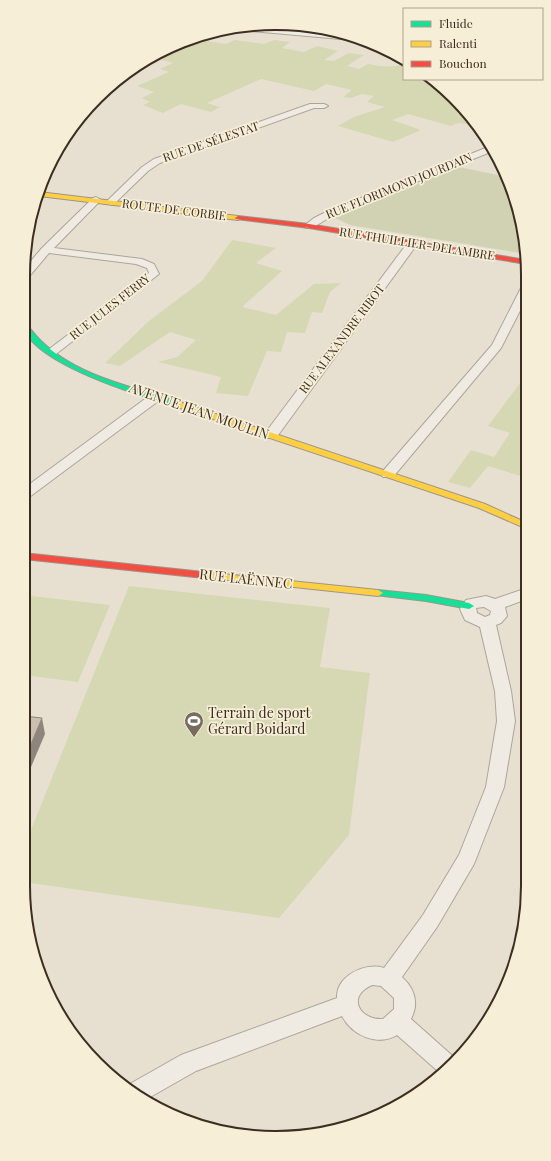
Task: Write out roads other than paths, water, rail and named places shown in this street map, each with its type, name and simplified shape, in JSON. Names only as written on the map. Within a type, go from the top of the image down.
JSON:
[{"type":"street","points":[[264,31],[329,36]]},
{"type":"street","name":"RUE DE SÉLESTAT","points":[[111,202],[145,168],[161,159],[312,106],[324,106]]},
{"type":"street","name":"RUE FLORIMOND JOURDAIN","points":[[309,226],[329,214],[487,151]]},
{"type":"street","name":"ROUTE DE CORBIE","points":[[44,195],[309,226]]},
{"type":"street","points":[[30,269],[46,250],[96,200]]},
{"type":"street","name":"RUE THUILLIER-DELAMBRE","points":[[309,226],[520,261]]},
{"type":"street","name":"RUE ALEXANDRE RIBOT","points":[[272,435],[413,243]]},
{"type":"street","name":"RUE JULES FERRY","points":[[46,250],[147,263],[152,267],[154,274],[52,352]]},
{"type":"street","points":[[388,474],[497,346],[521,298]]},
{"type":"street","name":"AVENUE JEAN MOULIN","points":[[30,334],[33,338],[52,352],[86,373],[482,506],[521,523]]},
{"type":"street","points":[[30,490],[157,396]]},
{"type":"street","name":"RUE LAËNNEC","points":[[30,557],[420,597],[454,602],[469,606]]},
{"type":"street","points":[[495,605],[498,609],[499,616],[496,619],[487,622],[473,618],[468,613],[469,606],[475,602],[480,601],[495,605],[521,595]]},
{"type":"street","points":[[389,978],[430,921],[467,858],[495,787],[506,721],[503,691],[487,622]]},
{"type":"street","points":[[371,975],[389,978],[397,984],[403,993],[406,1004],[403,1014],[398,1022],[385,1029],[375,1030],[356,1022],[350,1014],[347,1004],[349,990],[354,982],[362,977],[371,975]]},
{"type":"street","points":[[140,1091],[195,1061],[347,1004]]},
{"type":"street","points":[[398,1022],[445,1063]]},
{"type":"place","name":"Terrain de sport Gérard Boidard","points":[[194,738]]}]
